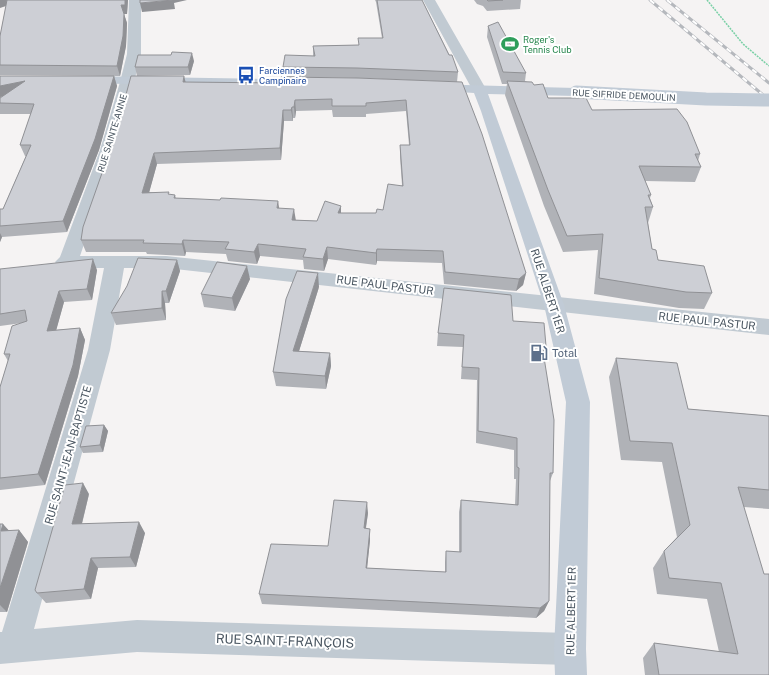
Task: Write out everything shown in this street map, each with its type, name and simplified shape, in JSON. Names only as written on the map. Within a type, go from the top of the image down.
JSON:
[{"type":"main road","points":[[74,80],[127,82],[278,83]]},
{"type":"main road","name":"RUE SIFRIDE DEMOULIN","points":[[450,88],[576,92],[706,99],[769,100]]},
{"type":"main road","name":"RUE ALBERT 1ER","points":[[479,89],[554,305],[578,402],[570,662]]},
{"type":"street","name":"RUE SAINTE-ANNE","points":[[68,262],[108,150],[127,82],[134,54],[135,0]]},
{"type":"street","name":"RUE ALBERT 1ER","points":[[429,0],[479,89]]},
{"type":"street","name":"RUE PAUL PASTUR","points":[[47,264],[68,262],[166,262],[331,278],[410,289],[769,327]]},
{"type":"street","name":"RUE SAINT-JEAN-BAPTISTE","points":[[6,648],[99,350],[115,262]]},
{"type":"street","name":"RUE SAINT-FRANÇOIS","points":[[6,648],[137,636],[570,662]]},
{"type":"path","points":[[708,0],[743,44],[769,66]]},
{"type":"building","points":[[7,0],[125,0],[125,5],[121,5],[124,14],[123,36],[117,66],[0,65],[0,36]]},
{"type":"building","points":[[140,0],[173,0],[140,3]]},
{"type":"building","points":[[377,0],[422,0],[449,55],[452,55],[458,72],[283,67],[285,55],[315,56],[313,46],[359,45],[358,38],[383,38]]},
{"type":"building","points":[[498,22],[526,73],[503,72],[488,26]]},
{"type":"building","points":[[172,52],[192,53],[188,67],[135,67],[138,55],[171,55]]},
{"type":"building","points":[[0,76],[114,76],[95,139],[63,221],[0,226],[0,209],[3,209],[31,145],[20,145],[34,104],[0,103],[0,98],[25,81],[0,86]]},
{"type":"building","points":[[131,76],[184,76],[183,82],[278,83],[280,82],[281,77],[462,82],[482,134],[526,273],[519,279],[445,272],[443,251],[377,249],[376,253],[327,247],[323,259],[303,257],[306,249],[258,244],[254,252],[225,249],[229,242],[183,240],[182,244],[143,243],[144,240],[81,240],[83,227],[114,139]],"holes":[[[332,99],[332,106],[366,106],[366,103],[406,100],[410,145],[400,145],[403,186],[388,184],[383,210],[377,209],[376,213],[338,213],[341,206],[325,201],[317,221],[292,220],[294,209],[277,208],[278,201],[221,198],[220,200],[174,198],[175,195],[168,194],[169,192],[142,193],[154,153],[280,148],[283,110],[291,110],[292,107],[294,107],[295,100]]]},
{"type":"building","points":[[507,81],[532,82],[534,85],[543,84],[548,98],[586,98],[592,110],[677,109],[687,122],[700,154],[695,154],[701,167],[639,166],[651,195],[648,195],[653,207],[645,207],[652,249],[656,250],[658,260],[704,266],[712,293],[686,292],[599,278],[603,234],[567,236]]},
{"type":"building","points":[[138,258],[177,260],[166,291],[162,291],[162,308],[111,313],[127,286]]},
{"type":"building","points":[[93,259],[87,289],[59,291],[47,331],[80,328],[73,365],[38,474],[0,478],[0,387],[10,354],[4,354],[12,326],[27,321],[25,310],[0,314],[0,269]]},
{"type":"building","points":[[217,262],[247,266],[232,298],[201,294]]},
{"type":"building","points":[[297,271],[318,273],[293,351],[330,353],[325,376],[273,372],[286,299]]},
{"type":"building","points":[[444,288],[511,295],[513,321],[544,323],[546,346],[542,345],[554,420],[553,473],[550,473],[549,601],[540,608],[259,594],[271,544],[328,546],[334,500],[367,502],[364,528],[370,529],[366,568],[446,572],[446,551],[461,552],[461,500],[518,505],[519,468],[517,467],[517,438],[478,431],[479,368],[462,367],[464,335],[438,333]]},
{"type":"building","points":[[616,358],[677,363],[688,409],[769,416],[769,490],[738,487],[764,574],[769,574],[769,675],[659,675],[654,643],[738,654],[721,583],[669,578],[664,551],[690,525],[672,443],[630,441]]},
{"type":"building","points":[[104,425],[100,445],[80,447],[86,426]]},
{"type":"building","points":[[83,483],[72,524],[139,522],[130,557],[91,558],[84,589],[37,593],[35,590],[65,485]]},
{"type":"building","points":[[0,524],[3,524],[1,531],[19,530],[0,588]]},
{"type":"railway","points":[[650,0],[769,100]]},
{"type":"railway","points":[[667,0],[769,83]]},
{"type":"place","name":"Roger's Tennis Club","points":[[510,44]]},
{"type":"place","name":"Farciennes Campinaire","points":[[246,75]]},
{"type":"place","name":"Total","points":[[539,353]]}]
